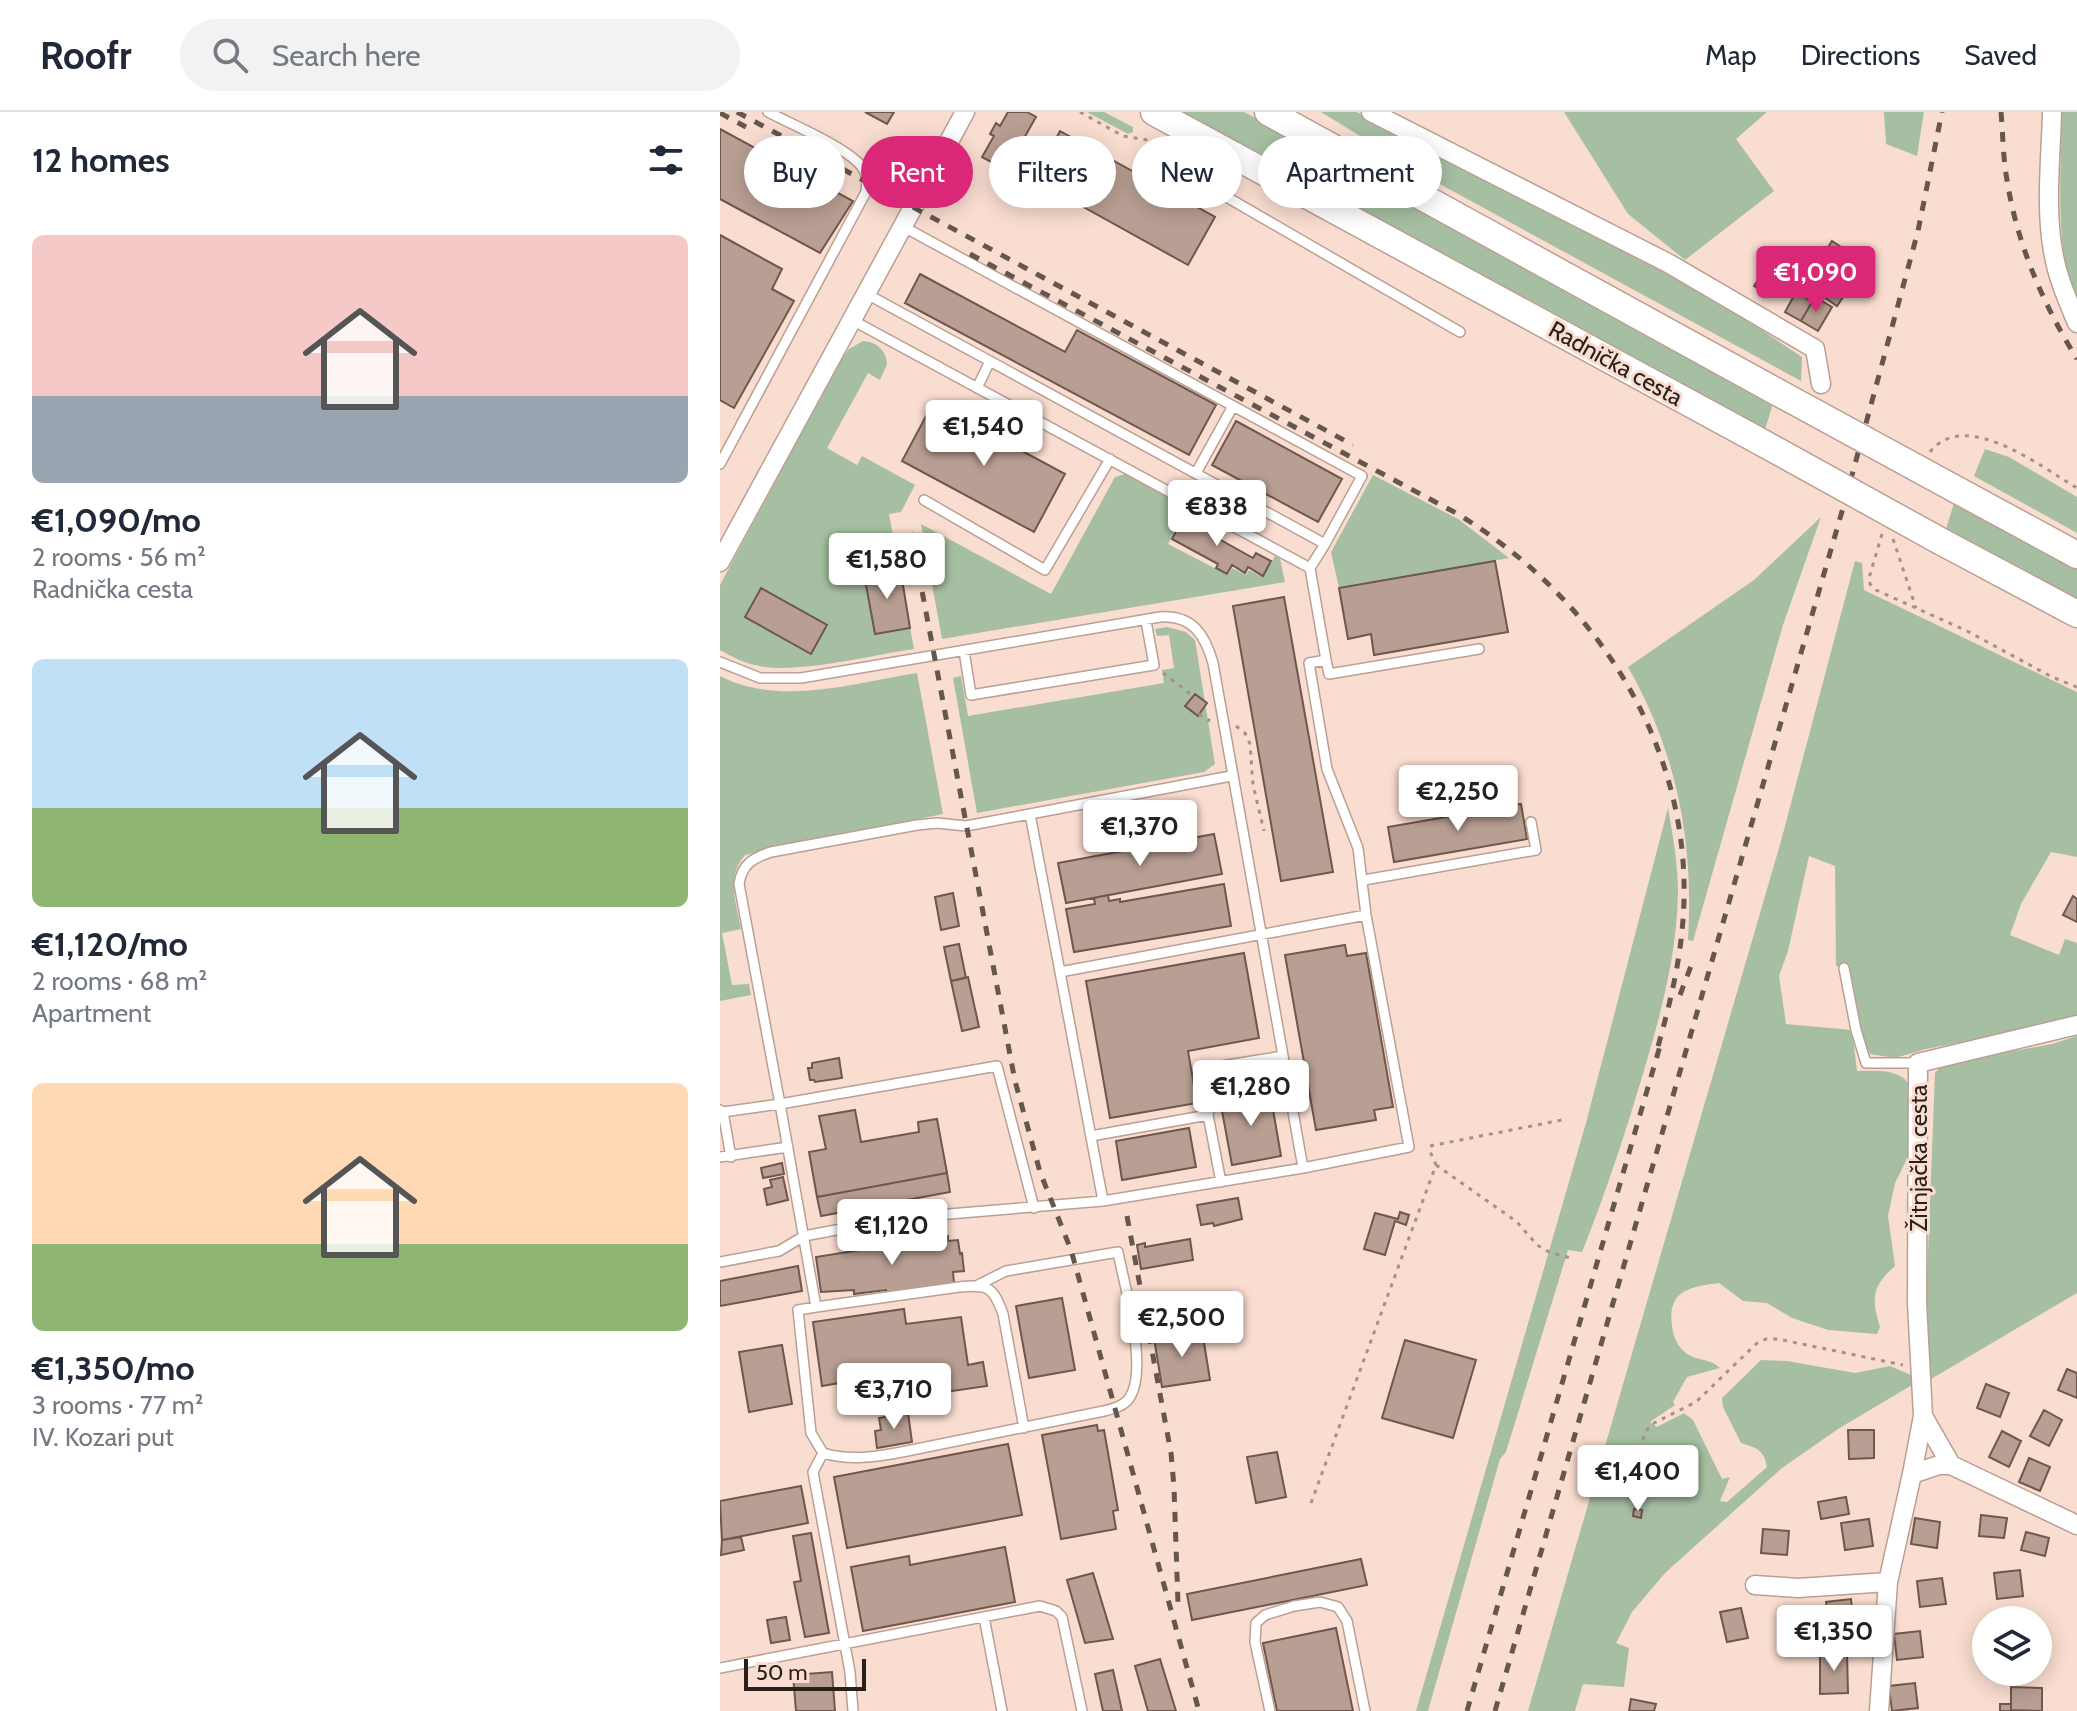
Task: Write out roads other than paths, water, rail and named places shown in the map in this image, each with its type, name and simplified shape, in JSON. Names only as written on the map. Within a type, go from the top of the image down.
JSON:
[{"type":"main road","name":"Radnička cesta","points":[[1154,112],[1170,134],[1761,442],[2077,614]]},
{"type":"main road","points":[[1268,112],[2077,555]]},
{"type":"street","points":[[720,562],[965,112]]},
{"type":"street","points":[[1371,112],[1668,263],[1815,349],[1821,384]]},
{"type":"street","points":[[2052,112],[2052,248],[2057,272],[2077,323]]},
{"type":"street","name":"Žitnjačka cesta","points":[[1923,1416],[1919,1365],[1918,1063],[2077,1025]]},
{"type":"street","points":[[1923,1416],[1951,1465]]},
{"type":"street","points":[[1879,1711],[1888,1582],[1923,1416]]},
{"type":"street","points":[[1912,1474],[1939,1465],[1951,1465],[2077,1525]]},
{"type":"street","points":[[1755,1585],[1798,1588],[1888,1582]]},
{"type":"lane","points":[[720,464],[866,192],[866,174],[861,165],[847,154],[768,112]]},
{"type":"lane","points":[[1170,134],[1173,163],[1180,170],[1460,332]]},
{"type":"lane","points":[[902,226],[1362,476],[1310,568],[1329,674],[1479,649]]},
{"type":"lane","points":[[865,293],[1325,544]]},
{"type":"lane","points":[[852,320],[1310,568]]},
{"type":"lane","points":[[977,388],[990,361]]},
{"type":"lane","points":[[1196,473],[1233,406]]},
{"type":"lane","points":[[924,500],[1045,570],[1110,459]]},
{"type":"lane","points":[[720,662],[738,671],[779,680],[1172,616],[1195,625],[1208,647],[1219,694],[1259,935],[1303,1168]]},
{"type":"lane","points":[[964,651],[971,695],[1154,665],[1146,621]]},
{"type":"lane","points":[[720,1262],[779,1251],[804,1236],[890,1221],[1103,1201],[1409,1147],[1366,915],[1358,848],[1327,769],[1314,693],[1309,663],[1326,660]]},
{"type":"lane","points":[[816,1307],[739,884],[749,861],[771,852],[917,825],[937,823],[966,826],[1231,776]]},
{"type":"lane","points":[[1030,814],[1103,1201]]},
{"type":"lane","points":[[1364,880],[1536,850],[1531,822]]},
{"type":"lane","points":[[1060,972],[1366,915]]},
{"type":"lane","points":[[1844,968],[1866,1063],[1918,1063]]},
{"type":"lane","points":[[1221,1182],[1208,1115],[1215,1067],[1283,1056]]},
{"type":"lane","points":[[788,1147],[726,1157],[722,1111],[780,1104],[997,1066],[1034,1208]]},
{"type":"lane","points":[[1091,1136],[1208,1115]]},
{"type":"lane","points":[[1118,1252],[1138,1372],[1130,1397],[1116,1408],[870,1458],[835,1457],[823,1453],[811,1433],[798,1310],[978,1285],[1006,1271],[1118,1252]]},
{"type":"lane","points":[[978,1285],[994,1293],[1003,1314],[1024,1428]]},
{"type":"lane","points":[[823,1453],[813,1472],[845,1645],[853,1711]]},
{"type":"lane","points":[[1270,1711],[1255,1642],[1256,1623],[1265,1615],[1320,1602],[1338,1607],[1347,1621],[1365,1711]]},
{"type":"lane","points":[[720,1668],[1040,1606],[1056,1611],[1065,1626],[1082,1711]]},
{"type":"lane","points":[[984,1617],[1002,1711]]},
{"type":"railway","points":[[737,112],[1353,445]]},
{"type":"railway","points":[[1495,1711],[1845,501],[1918,231],[1942,112]]},
{"type":"railway","points":[[2001,112],[2006,172],[2017,227],[2033,273],[2077,359]]},
{"type":"railway","points":[[720,113],[746,127]]},
{"type":"railway","points":[[970,254],[1456,513],[1508,549],[1555,591],[1596,638],[1630,690],[1657,746],[1675,805],[1683,867],[1682,931],[1672,991],[1657,1050]]},
{"type":"railway","points":[[911,533],[1015,1081],[1040,1172],[1071,1250],[1199,1711]]},
{"type":"railway","points":[[1680,995],[1694,958]]},
{"type":"railway","points":[[1467,1711],[1662,1039]]},
{"type":"railway","points":[[1127,1216],[1171,1453],[1178,1604]]}]
